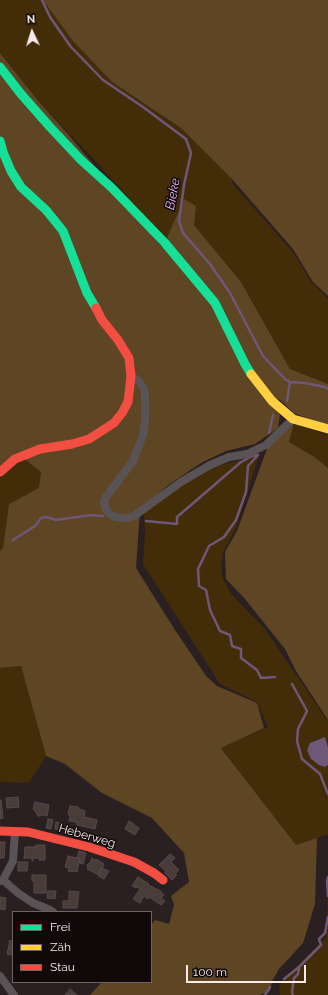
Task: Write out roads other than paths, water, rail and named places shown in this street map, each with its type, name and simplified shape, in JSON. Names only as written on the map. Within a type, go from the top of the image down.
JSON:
[{"type":"street","points":[[0,67],[50,127],[81,160],[112,188],[165,243],[215,303],[244,364],[272,401],[294,419],[328,429]]},
{"type":"street","points":[[0,141],[11,171],[21,187],[46,210],[62,231],[87,293],[102,320],[118,340],[129,358],[132,376],[128,402],[122,413],[114,422],[89,439],[72,444],[40,449],[15,459],[0,472]]},
{"type":"street","points":[[132,376],[139,380],[144,389],[145,421],[143,436],[133,461],[106,497],[104,502],[106,510],[115,517],[125,518],[134,516],[181,482],[210,464],[229,457],[247,454],[266,445],[294,419]]},
{"type":"street","name":"Heberweg","points":[[0,831],[28,832],[89,847],[134,862],[154,873],[162,880]]},
{"type":"street","points":[[15,831],[13,861],[1,880],[28,900],[51,911]]},
{"type":"street","points":[[0,976],[14,995]]},
{"type":"waterway","name":"Bieke","points":[[42,0],[50,17],[71,47],[103,80],[186,139],[191,153],[184,185],[179,221],[183,233],[210,264],[230,293],[263,356],[285,379],[290,382],[305,383],[328,389]]},
{"type":"waterway","points":[[287,401],[290,382]]},
{"type":"waterway","points":[[269,433],[273,415]]},
{"type":"waterway","points":[[146,521],[177,524],[177,517],[241,462],[257,455]]},
{"type":"waterway","points":[[258,455],[248,466],[246,492],[236,520],[224,537],[209,546],[198,569],[199,586],[206,590],[210,610],[220,631],[230,635],[232,646],[241,649],[241,658],[257,670],[261,678],[275,677]]},
{"type":"waterway","points":[[13,540],[35,526],[41,518],[46,517],[56,520],[91,515],[103,516]]},
{"type":"waterway","points":[[292,684],[307,711],[298,729],[297,741],[302,759],[320,774],[328,794]]},
{"type":"waterway","points":[[328,877],[328,896]]},
{"type":"waterway","points":[[284,979],[299,967],[321,945],[319,939],[325,933],[328,917]]},
{"type":"waterway","points":[[293,995],[294,978],[298,974],[299,968]]},
{"type":"waterway","points":[[265,995],[270,987]]}]
